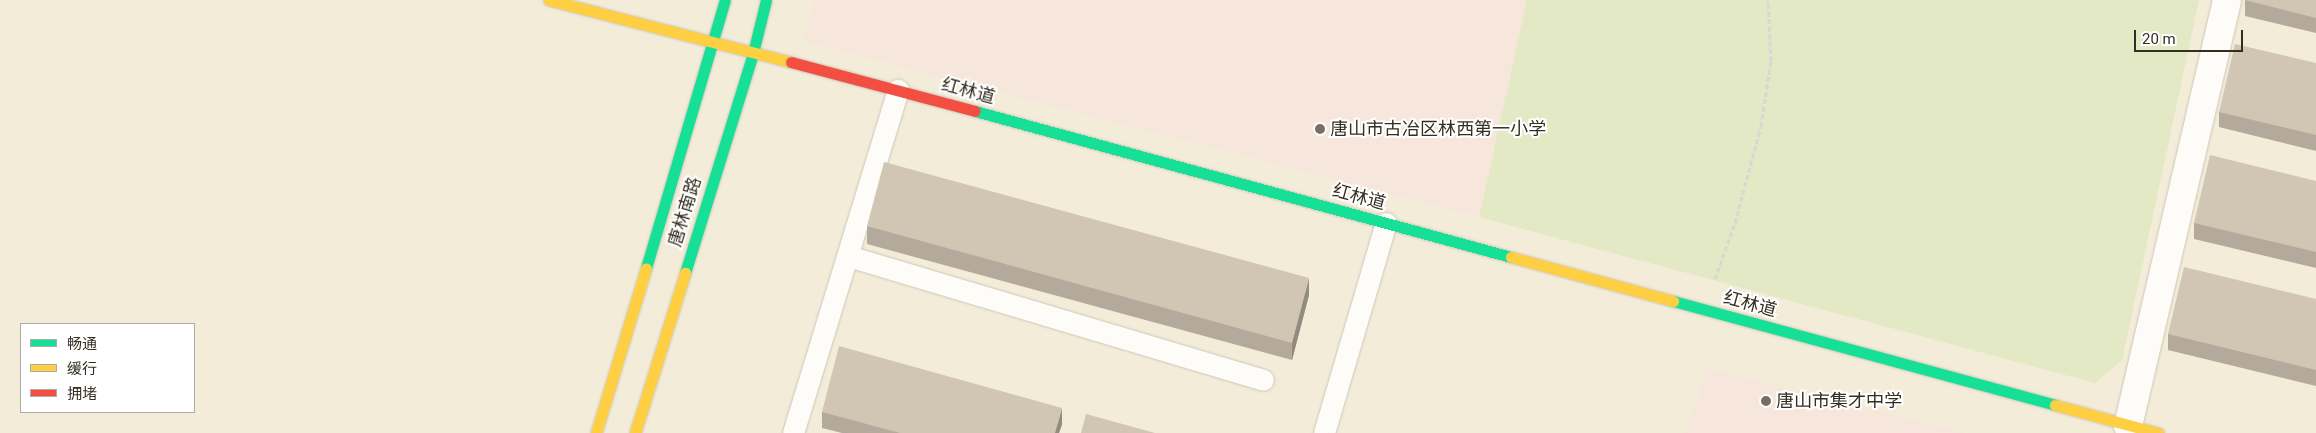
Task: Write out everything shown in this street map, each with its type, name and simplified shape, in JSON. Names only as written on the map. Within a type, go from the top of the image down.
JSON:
[{"type":"street","name":"红林道","points":[[549,0],[714,41],[753,53],[898,90],[2158,433]]},
{"type":"street","name":"唐林南路","points":[[596,433],[725,0]]},
{"type":"street","name":"唐林南路","points":[[635,433],[753,53],[766,0]]},
{"type":"street","points":[[2128,426],[2227,0]]},
{"type":"lane","points":[[793,433],[898,90]]},
{"type":"lane","points":[[1324,433],[1386,223]]},
{"type":"lane","points":[[848,256],[1264,380]]},
{"type":"path","points":[[1704,310],[1735,223],[1761,126],[1771,61],[1768,0]]},
{"type":"shaded area","name":"唐山市古冶区林西第一小学","points":[[815,0],[1527,0],[1479,217],[803,41]]},
{"type":"shaded area","name":"唐山市集才中学","points":[[1707,369],[1963,433],[1685,433]]},
{"type":"green space","points":[[1527,0],[2199,0],[2122,360],[2095,383],[1479,217]]},
{"type":"building","points":[[2245,0],[2316,0],[2316,18]]},
{"type":"building","points":[[2235,44],[2316,63],[2316,135],[2219,112]]},
{"type":"building","points":[[2210,155],[2316,181],[2316,252],[2194,223]]},
{"type":"building","points":[[884,162],[1309,278],[1292,343],[867,226]]},
{"type":"building","points":[[2184,267],[2316,299],[2316,370],[2168,334]]},
{"type":"building","points":[[839,346],[1062,408],[1055,433],[900,433],[822,412]]},
{"type":"building","points":[[1086,414],[1155,433],[1081,433]]},
{"type":"traffic: fast","points":[[646,268],[725,0]]},
{"type":"traffic: fast","points":[[685,273],[753,53],[766,0]]},
{"type":"traffic: fast","points":[[975,111],[1511,257]]},
{"type":"traffic: fast","points":[[1673,301],[2055,405]]},
{"type":"traffic: slow","points":[[549,0],[791,62]]},
{"type":"traffic: slow","points":[[1511,257],[1673,301]]},
{"type":"traffic: slow","points":[[596,433],[646,268]]},
{"type":"traffic: slow","points":[[635,433],[685,273]]},
{"type":"traffic: slow","points":[[2055,405],[2158,433]]},
{"type":"traffic: jam","points":[[791,62],[975,111]]},
{"type":"place","name":"唐山市古冶区林西第一小学","points":[[1320,129]]},
{"type":"place","name":"唐山市集才中学","points":[[1766,401]]}]
